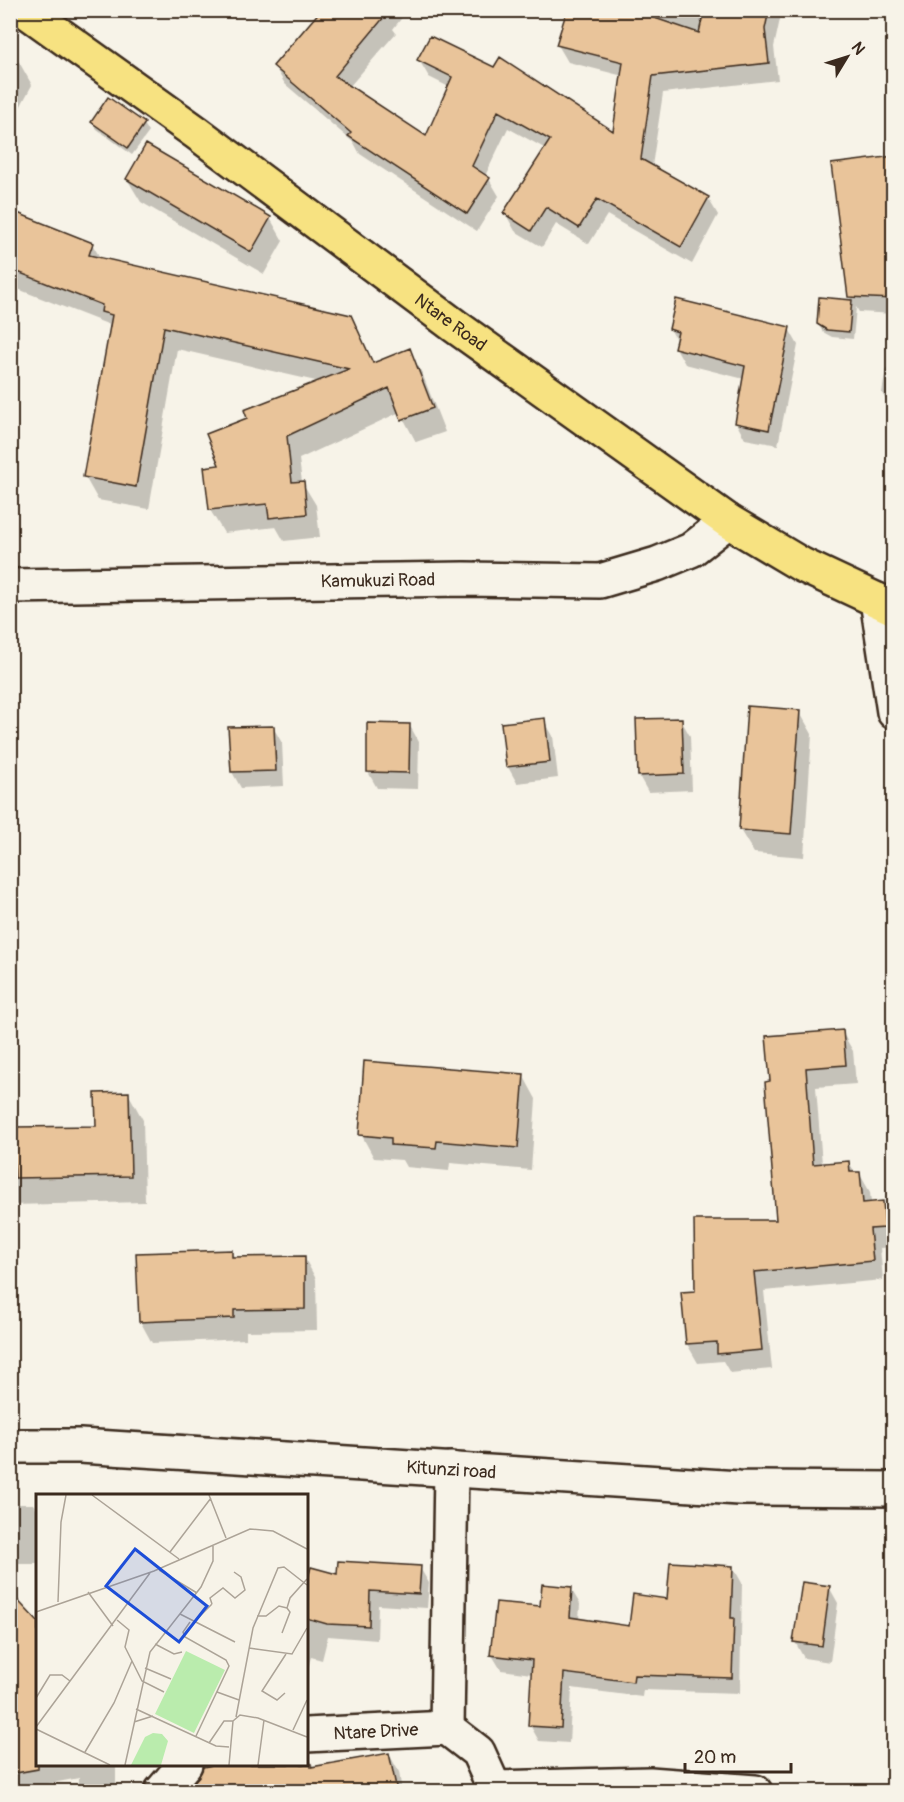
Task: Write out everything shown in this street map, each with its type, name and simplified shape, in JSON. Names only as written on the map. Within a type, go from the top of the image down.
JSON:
[{"type":"main road","name":"Ntare Road","points":[[26,10],[197,133],[455,326],[728,521],[802,565],[885,604]]},
{"type":"street","name":"Kamukuzi Road","points":[[10,586],[464,579],[600,581],[657,564],[691,550],[728,521]]},
{"type":"street","points":[[885,604],[894,712]]},
{"type":"street","name":"Kitunzi road","points":[[10,1446],[80,1446],[739,1488],[894,1489]]},
{"type":"street","points":[[451,1469],[447,1728],[478,1752],[495,1790],[650,1784],[754,1791]]},
{"type":"street","name":"Ntare Drive","points":[[308,1735],[447,1728]]},
{"type":"street","points":[[161,1791],[183,1766]]},
{"type":"building","points":[[321,10],[390,10],[335,76],[426,136],[452,77],[417,60],[430,36],[494,67],[500,57],[613,131],[623,62],[556,45],[567,10],[631,10],[699,33],[704,10],[769,10],[765,29],[769,63],[653,76],[641,159],[709,197],[681,247],[597,199],[579,228],[546,207],[531,231],[503,213],[550,140],[498,111],[472,166],[490,178],[467,214],[348,136],[351,133],[273,66]]},
{"type":"building","points":[[108,97],[145,123],[128,148],[91,122]]},
{"type":"building","points":[[146,144],[271,217],[251,252],[126,179]]},
{"type":"building","points":[[894,156],[894,299],[848,297],[831,164]]},
{"type":"building","points":[[10,210],[93,243],[89,255],[351,315],[373,363],[410,348],[433,408],[401,420],[389,388],[287,436],[292,482],[304,481],[307,514],[269,518],[267,504],[209,510],[204,467],[219,465],[206,434],[247,418],[244,410],[349,369],[164,327],[136,487],[83,477],[112,315],[101,312],[102,305],[10,269]]},
{"type":"building","points":[[819,297],[852,300],[849,332],[827,330],[817,324]]},
{"type":"building","points":[[676,299],[790,327],[769,430],[735,423],[745,366],[674,348],[678,332],[669,329]]},
{"type":"building","points":[[747,706],[800,710],[791,834],[739,830]]},
{"type":"building","points":[[545,718],[550,762],[506,767],[501,723]]},
{"type":"building","points":[[682,718],[684,774],[638,776],[636,719]]},
{"type":"building","points":[[367,723],[410,724],[409,773],[367,772]]},
{"type":"building","points":[[274,726],[276,771],[231,772],[228,727]]},
{"type":"building","points":[[843,1030],[846,1065],[806,1068],[813,1164],[849,1161],[850,1172],[860,1172],[863,1203],[883,1201],[885,1228],[870,1229],[873,1261],[754,1272],[762,1350],[717,1354],[717,1342],[686,1344],[681,1292],[695,1291],[694,1220],[776,1220],[765,1082],[770,1081],[766,1036]]},
{"type":"building","points":[[364,1061],[524,1074],[518,1148],[437,1141],[436,1148],[391,1145],[391,1138],[359,1135]]},
{"type":"building","points":[[129,1092],[131,1176],[15,1178],[13,1127],[96,1126],[95,1093]]},
{"type":"building","points":[[232,1250],[232,1257],[305,1256],[305,1309],[234,1310],[234,1318],[139,1322],[136,1253]]},
{"type":"building","points":[[338,1561],[421,1566],[419,1594],[370,1591],[369,1626],[327,1624],[308,1619],[308,1578],[311,1567],[337,1574]]},
{"type":"building","points":[[670,1562],[733,1566],[732,1678],[634,1675],[633,1682],[564,1673],[561,1728],[528,1726],[532,1660],[490,1655],[496,1602],[540,1606],[542,1584],[572,1587],[570,1617],[629,1626],[633,1594],[667,1599]]},
{"type":"building","points":[[802,1582],[830,1586],[822,1646],[793,1642]]},
{"type":"building","points":[[10,1592],[36,1620],[36,1766],[38,1769],[10,1774]]},
{"type":"building","points":[[389,1753],[397,1791],[186,1791],[199,1776],[203,1767],[208,1766],[308,1766],[311,1764],[311,1767]]}]
